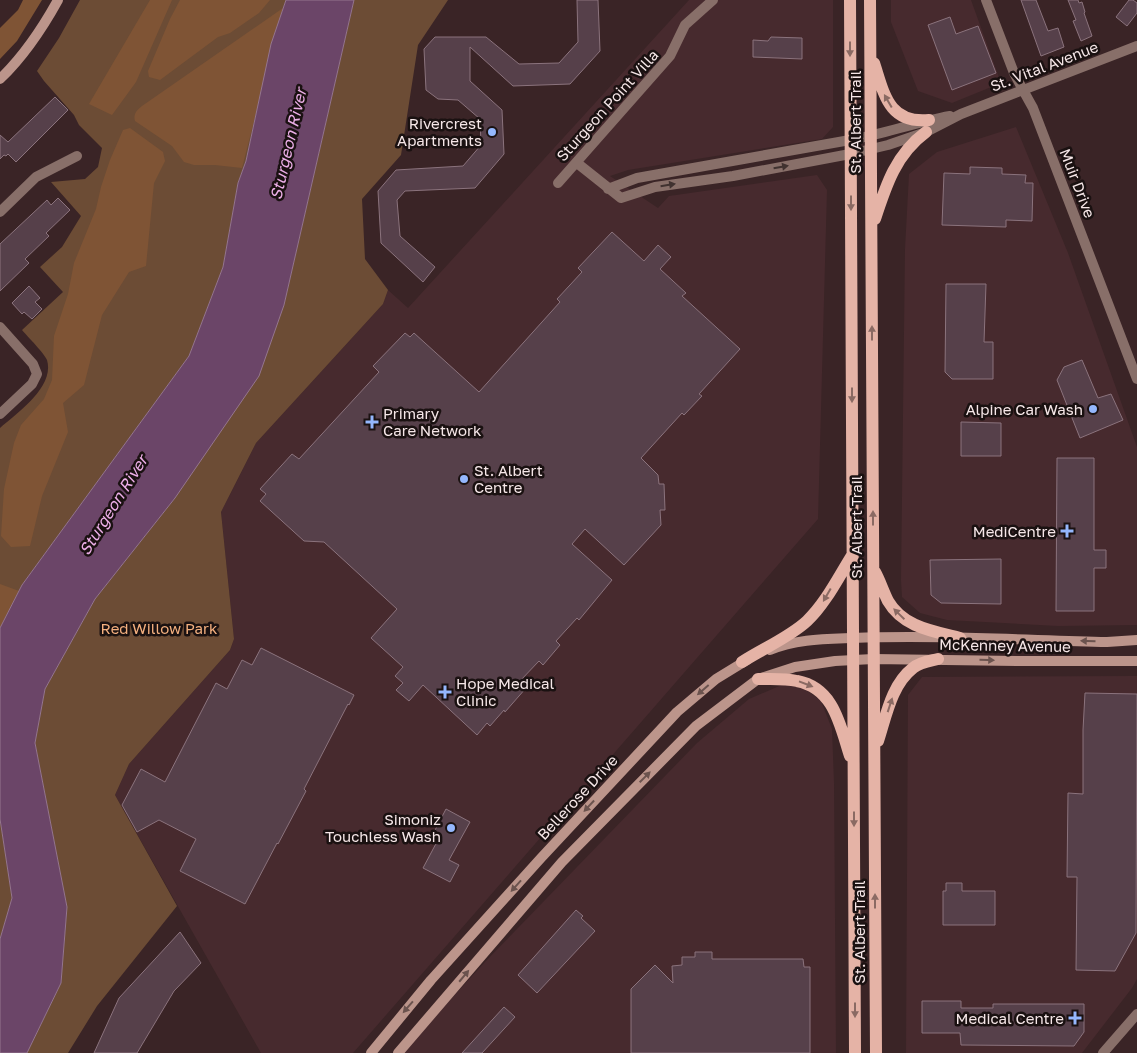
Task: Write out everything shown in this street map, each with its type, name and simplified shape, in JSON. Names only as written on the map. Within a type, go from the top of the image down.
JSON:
[{"type":"main road","points":[[0,79],[22,56],[42,29],[58,0]]},
{"type":"main road","name":"St. Albert Trail","points":[[850,0],[856,1053]]},
{"type":"main road","name":"St. Albert Trail","points":[[870,0],[876,1053]]},
{"type":"main road","points":[[871,51],[884,94],[891,107],[908,119],[927,126],[896,165],[885,188],[871,230]]},
{"type":"main road","points":[[742,662],[807,621],[821,605],[853,554]]},
{"type":"main road","points":[[873,567],[887,600],[897,614],[915,626],[960,638]]},
{"type":"main road","name":"McKenney Avenue","points":[[853,638],[874,636],[1106,642],[1137,640]]},
{"type":"main road","name":"Bellerose Drive","points":[[371,1051],[431,980],[541,858],[672,717],[716,679],[742,662],[776,647],[819,639],[853,638]]},
{"type":"main road","points":[[875,751],[893,695],[902,679],[919,664],[938,659]]},
{"type":"main road","points":[[398,1053],[562,862],[696,726],[758,679],[795,667],[853,660]]},
{"type":"main road","name":"McKenney Avenue","points":[[853,660],[1137,660]]},
{"type":"main road","points":[[758,679],[796,680],[821,692],[828,699],[837,715],[854,770]]},
{"type":"street","name":"Sturgeon Point Villa","points":[[558,183],[670,56],[685,25],[713,0]]},
{"type":"street","name":"Muir Drive","points":[[986,0],[1014,73],[1033,108],[1137,380]]},
{"type":"street","name":"St. Vital Avenue","points":[[608,188],[621,198],[655,187],[733,176],[871,150],[927,126],[1137,46]]},
{"type":"street","name":"St. Vital Avenue","points":[[608,188],[637,178],[927,126]]},
{"type":"street","points":[[0,212],[36,176],[77,156]]},
{"type":"street","points":[[725,162],[733,176]]},
{"type":"street","points":[[577,163],[608,188]]},
{"type":"street","points":[[0,327],[33,364],[36,374],[32,384],[0,414]]},
{"type":"street","points":[[1103,1053],[1137,1014]]},
{"type":"shaded area","points":[[23,0],[42,0],[17,41],[0,59],[0,28],[18,10]]},
{"type":"shaded area","points":[[150,0],[172,0],[136,82],[112,115],[89,104]]},
{"type":"shaded area","points":[[180,0],[270,0],[259,13],[230,33],[218,37],[160,80],[149,77],[148,71]]},
{"type":"shaded area","name":"St. Albert Centre","points":[[689,0],[833,0],[833,127],[822,139],[628,170],[610,176],[658,208],[669,196],[817,175],[827,190],[818,519],[353,1053],[261,1053],[115,795],[129,764],[230,650],[234,639],[221,512],[256,443],[383,304],[388,290],[408,308]]},
{"type":"shaded area","points":[[891,0],[971,0],[1001,83],[952,103],[918,91],[891,22]]},
{"type":"shaded area","points":[[283,8],[242,168],[194,165],[184,162],[172,146],[135,121],[136,112],[142,106]]},
{"type":"shaded area","points":[[1016,127],[1068,253],[1137,447],[1137,625],[1058,626],[947,620],[920,613],[902,597],[905,249],[909,174],[937,152]]},
{"type":"shaded area","points":[[130,128],[163,152],[165,161],[154,183],[146,266],[129,272],[102,315],[84,385],[63,403],[68,432],[42,496],[30,546],[11,547],[1,536],[4,489],[14,443],[21,425],[44,399],[52,380],[54,336],[68,294],[74,263],[96,209],[110,160],[123,130]]},
{"type":"shaded area","points":[[0,584],[19,591],[0,628]]},
{"type":"shaded area","points":[[1137,676],[1137,979],[1132,988],[1082,1053],[906,1053],[908,695],[922,677]]},
{"type":"shaded area","points":[[784,684],[803,687],[821,701],[832,729],[836,1053],[404,1053],[425,1027],[485,962],[697,743],[749,699]]},
{"type":"green space","points":[[80,0],[286,0],[271,44],[246,161],[238,183],[223,267],[189,356],[22,585],[0,628],[0,428],[33,398],[45,380],[48,370],[47,360],[22,330],[63,292],[40,267],[62,247],[81,216],[51,182],[85,179],[98,167],[102,148],[79,125],[74,115],[37,71],[59,38]]},
{"type":"green space","name":"Red Willow Park","points":[[354,0],[448,0],[418,45],[401,155],[362,199],[365,259],[388,290],[383,304],[256,443],[221,512],[234,639],[230,650],[129,764],[115,795],[177,906],[97,1006],[68,1053],[27,1053],[61,983],[67,908],[35,743],[45,689],[95,599],[175,498],[284,305]]},
{"type":"green space","points":[[0,819],[12,898],[0,939]]},
{"type":"water","name":"Sturgeon River","points":[[286,0],[354,0],[284,305],[259,376],[175,498],[95,599],[45,689],[35,743],[67,907],[61,983],[27,1053],[0,1053],[0,939],[12,898],[0,819],[0,628],[22,585],[189,356],[223,267],[238,183],[246,161],[271,44]]},
{"type":"building","name":"Rivercrest Apartments","points":[[577,0],[598,0],[600,51],[570,84],[513,86],[470,47],[470,81],[502,110],[504,154],[475,188],[405,191],[397,200],[400,236],[435,267],[423,282],[381,243],[378,191],[396,170],[463,166],[481,145],[480,119],[458,100],[438,99],[426,90],[424,49],[435,37],[486,37],[519,64],[559,63],[578,42]]},
{"type":"building","points":[[1021,0],[1036,0],[1048,31],[1058,28],[1064,47],[1041,56]]},
{"type":"building","points":[[1068,0],[1082,2],[1092,36],[1081,41],[1073,21],[1076,20]]},
{"type":"building","points":[[1129,0],[1137,3],[1137,13],[1127,26],[1116,17]]},
{"type":"building","points":[[950,17],[956,34],[978,26],[996,73],[952,90],[928,25]]},
{"type":"building","points":[[771,37],[802,38],[802,59],[753,57],[753,40],[768,41]]},
{"type":"building","points":[[55,97],[68,110],[16,162],[8,154],[0,159],[0,135],[8,142]]},
{"type":"building","points":[[970,167],[1002,168],[1002,174],[1026,175],[1025,183],[1033,183],[1032,221],[1006,220],[1006,227],[942,225],[944,173],[970,174]]},
{"type":"building","points":[[58,198],[70,210],[46,233],[49,236],[25,259],[29,263],[0,291],[0,244],[47,200],[51,205]]},
{"type":"building","name":"St. Albert Centre","points":[[612,232],[644,261],[658,245],[671,257],[660,269],[686,293],[682,296],[740,349],[699,394],[702,396],[684,415],[682,413],[641,458],[658,475],[659,484],[664,484],[665,510],[660,510],[661,525],[624,565],[585,529],[572,544],[612,580],[579,620],[577,618],[556,641],[560,645],[543,665],[539,661],[520,681],[526,688],[505,712],[504,710],[490,726],[487,723],[477,735],[423,685],[409,701],[396,690],[403,683],[395,676],[403,667],[371,638],[397,609],[324,542],[304,541],[260,501],[266,494],[260,489],[292,454],[299,459],[379,372],[373,366],[405,333],[410,337],[414,333],[479,392],[560,302],[557,299],[582,272],[578,268]]},
{"type":"building","points":[[946,284],[986,284],[984,342],[993,342],[993,379],[952,379],[945,372]]},
{"type":"building","points":[[29,286],[40,298],[35,302],[42,309],[32,319],[24,312],[22,314],[12,303]]},
{"type":"building","name":"Alpine Car Wash","points":[[1082,360],[1098,398],[1111,394],[1123,420],[1080,438],[1057,380],[1064,367]]},
{"type":"building","points":[[961,422],[1001,423],[1001,456],[961,456]]},
{"type":"building","points":[[1057,458],[1094,458],[1094,550],[1106,550],[1106,568],[1094,568],[1094,611],[1056,611]]},
{"type":"building","points":[[1001,559],[1001,604],[941,603],[931,595],[930,560]]},
{"type":"building","points":[[261,648],[354,695],[304,789],[306,791],[245,904],[180,871],[196,839],[159,820],[137,832],[122,805],[141,769],[165,782],[216,683],[227,689],[242,660],[252,665]]},
{"type":"building","points":[[1085,693],[1137,694],[1136,933],[1115,971],[1076,970],[1077,877],[1067,877],[1068,793],[1083,794]]},
{"type":"building","points":[[446,809],[470,822],[449,860],[459,865],[450,882],[423,868],[439,838],[433,834]]},
{"type":"building","points":[[946,883],[962,883],[962,891],[995,891],[995,925],[943,925],[943,891],[946,891]]},
{"type":"building","points":[[576,910],[583,916],[581,918],[595,931],[537,993],[518,975]]},
{"type":"building","points":[[180,932],[201,963],[174,991],[137,1053],[94,1053],[119,998]]},
{"type":"building","points":[[695,952],[712,952],[712,959],[803,959],[804,967],[810,967],[810,1053],[631,1053],[631,989],[655,965],[673,983],[672,966],[682,965],[682,957],[695,957]]},
{"type":"building","points":[[922,1001],[961,1001],[961,1008],[993,1008],[993,1004],[1084,1004],[1084,1032],[1074,1046],[961,1045],[960,1033],[922,1033]]},
{"type":"building","points":[[504,1007],[515,1017],[482,1053],[462,1053]]},
{"type":"place","name":"Rivercrest Apartments","points":[[492,132]]},
{"type":"place","name":"Alpine Car Wash","points":[[1093,409]]},
{"type":"place","name":"Primary Care Network","points":[[372,422]]},
{"type":"place","name":"St. Albert Centre","points":[[464,479]]},
{"type":"place","name":"MediCentre","points":[[1067,531]]},
{"type":"place","name":"Hope Medical Clinic","points":[[445,692]]},
{"type":"place","name":"Simoniz Touchless Wash","points":[[451,828]]},
{"type":"place","name":"Medical Centre","points":[[1075,1018]]}]
